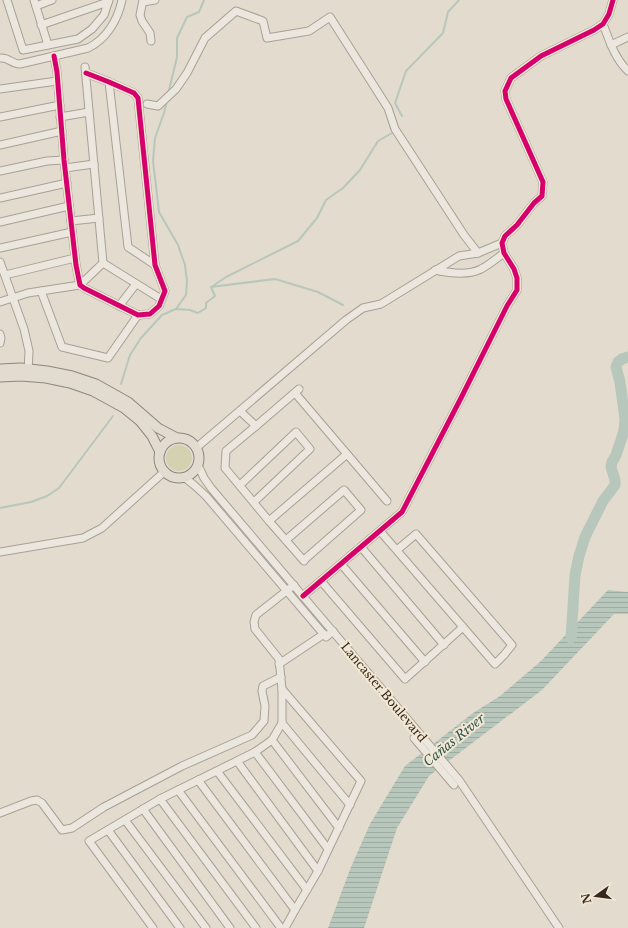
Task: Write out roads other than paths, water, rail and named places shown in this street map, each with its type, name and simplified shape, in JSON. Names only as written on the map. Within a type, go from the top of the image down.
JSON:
[{"type":"main road","points":[[0,369],[21,368],[28,373],[70,383],[93,391],[124,408],[140,421],[152,436],[160,452],[160,464],[165,472],[173,476],[180,478],[191,474],[198,465],[199,458],[196,448],[188,440],[182,438],[173,439],[166,443],[160,452]]},
{"type":"main road","points":[[0,377],[21,376],[28,373],[47,370],[96,384],[128,402],[158,428],[177,438]]},
{"type":"street","points":[[7,0],[24,50],[78,39],[92,29],[104,15],[108,1]]},
{"type":"street","points":[[48,45],[35,3],[52,0]]},
{"type":"street","points":[[0,58],[7,58],[14,63],[20,64],[88,48],[96,44],[106,35],[121,7],[122,0]]},
{"type":"street","points":[[152,41],[150,33],[140,15],[143,1],[155,0]]},
{"type":"street","points":[[303,596],[402,512],[507,306],[517,290],[518,278],[504,253],[502,242],[505,236],[517,225],[534,203],[542,196],[543,182],[506,99],[505,91],[511,78],[541,56],[594,30],[602,24],[609,14],[613,0]]},
{"type":"street","points":[[41,25],[108,1]]},
{"type":"street","points":[[146,104],[158,106],[176,89],[187,73],[205,38],[236,11],[263,21],[267,38],[309,30],[330,17],[388,108],[395,129],[464,235],[478,253]]},
{"type":"street","points":[[602,24],[623,67],[628,71]]},
{"type":"street","points":[[611,45],[628,37]]},
{"type":"street","points":[[54,56],[69,206],[75,258],[80,285],[138,315],[150,314],[159,306],[165,290],[155,265],[138,98],[134,93],[86,70],[103,263]]},
{"type":"street","points":[[0,89],[57,81]]},
{"type":"street","points":[[110,82],[128,247],[155,265]]},
{"type":"street","points":[[0,117],[60,105]]},
{"type":"street","points":[[60,117],[90,112]]},
{"type":"street","points":[[0,145],[62,131]]},
{"type":"street","points":[[0,171],[47,161],[64,160]]},
{"type":"street","points":[[65,168],[94,164]]},
{"type":"street","points":[[0,198],[67,182]]},
{"type":"street","points":[[0,222],[69,206]]},
{"type":"street","points":[[71,221],[99,218]]},
{"type":"street","points":[[0,248],[72,232]]},
{"type":"street","points":[[196,448],[346,320],[363,308],[381,304],[459,256],[478,253],[502,242]]},
{"type":"street","points":[[435,270],[450,273],[472,273],[481,270],[504,253]]},
{"type":"street","points":[[4,275],[75,258]]},
{"type":"street","points":[[0,262],[26,336],[29,351],[28,373]]},
{"type":"street","points":[[103,263],[161,300]]},
{"type":"street","points":[[0,302],[28,293],[80,285],[103,263]]},
{"type":"street","points":[[119,306],[136,284]]},
{"type":"street","points":[[41,291],[62,347],[108,358],[138,315]]},
{"type":"street","points":[[0,334],[0,343]]},
{"type":"street","points":[[286,540],[344,490],[361,510],[304,560],[286,540],[269,521],[225,468],[226,451],[297,391],[387,501]]},
{"type":"street","points":[[240,411],[256,426]]},
{"type":"street","points":[[240,485],[296,432],[310,449],[254,502]]},
{"type":"street","points":[[269,521],[347,454]]},
{"type":"street","name":"Lancaster Boulevard","points":[[198,465],[211,488],[333,631],[417,736],[457,782],[559,928]]},
{"type":"street","points":[[0,552],[83,538],[102,528],[165,472]]},
{"type":"street","points":[[184,477],[206,496],[325,636]]},
{"type":"street","points":[[380,531],[495,664],[512,645],[416,534],[397,550]]},
{"type":"street","points":[[361,547],[444,645]]},
{"type":"street","points":[[341,564],[425,662]]},
{"type":"street","points":[[321,581],[405,679],[463,627]]},
{"type":"street","points":[[153,928],[89,840],[160,799],[255,752],[272,740],[282,723],[280,664],[279,659],[255,629],[254,622],[256,615],[294,585]]},
{"type":"street","points":[[280,664],[333,631]]},
{"type":"street","points":[[0,813],[37,800],[42,803],[62,830],[72,828],[104,807],[182,766],[252,734],[264,721],[265,706],[262,690],[263,686],[280,677]]},
{"type":"street","points":[[282,689],[361,781],[318,871],[285,928]]},
{"type":"street","points":[[282,723],[350,805]]},
{"type":"street","points":[[272,740],[339,828]]},
{"type":"street","points":[[255,752],[328,849]]},
{"type":"street","points":[[237,761],[318,871]]},
{"type":"street","points":[[217,771],[307,890]]},
{"type":"street","points":[[198,780],[295,910]]},
{"type":"street","points":[[178,790],[282,928]]},
{"type":"street","points":[[160,799],[256,928]]},
{"type":"street","points":[[143,809],[230,928]]},
{"type":"street","points":[[125,820],[206,928]]},
{"type":"street","points":[[108,830],[180,928]]},
{"type":"water","name":"Cañas River","points":[[608,590],[628,592],[628,614],[614,614],[542,690],[429,776],[397,828],[364,928],[328,928],[351,867],[370,824],[405,766],[473,713],[500,696],[541,661]]},
{"type":"waterway","points":[[169,90],[177,57],[177,38],[187,17],[199,12],[204,0]]},
{"type":"waterway","points":[[402,116],[395,103],[406,71],[443,33],[448,12],[459,0]]},
{"type":"waterway","points":[[166,105],[155,138],[153,161],[159,212],[178,245],[185,265],[187,281],[186,295],[176,309]]},
{"type":"waterway","points":[[213,286],[226,277],[298,241],[317,218],[326,200],[343,188],[360,170],[378,141],[392,133]]},
{"type":"waterway","points":[[121,384],[130,355],[141,338],[162,315],[176,309],[190,310],[198,313],[206,308],[206,303],[215,296],[211,287],[275,279],[318,292],[343,305]]},
{"type":"waterway","points":[[571,638],[575,575],[579,556],[585,537],[603,501],[615,485],[611,467],[624,431],[625,419],[620,382],[616,367],[618,362],[628,357]]},
{"type":"waterway","points":[[0,508],[31,502],[47,496],[59,488],[113,416]]}]
